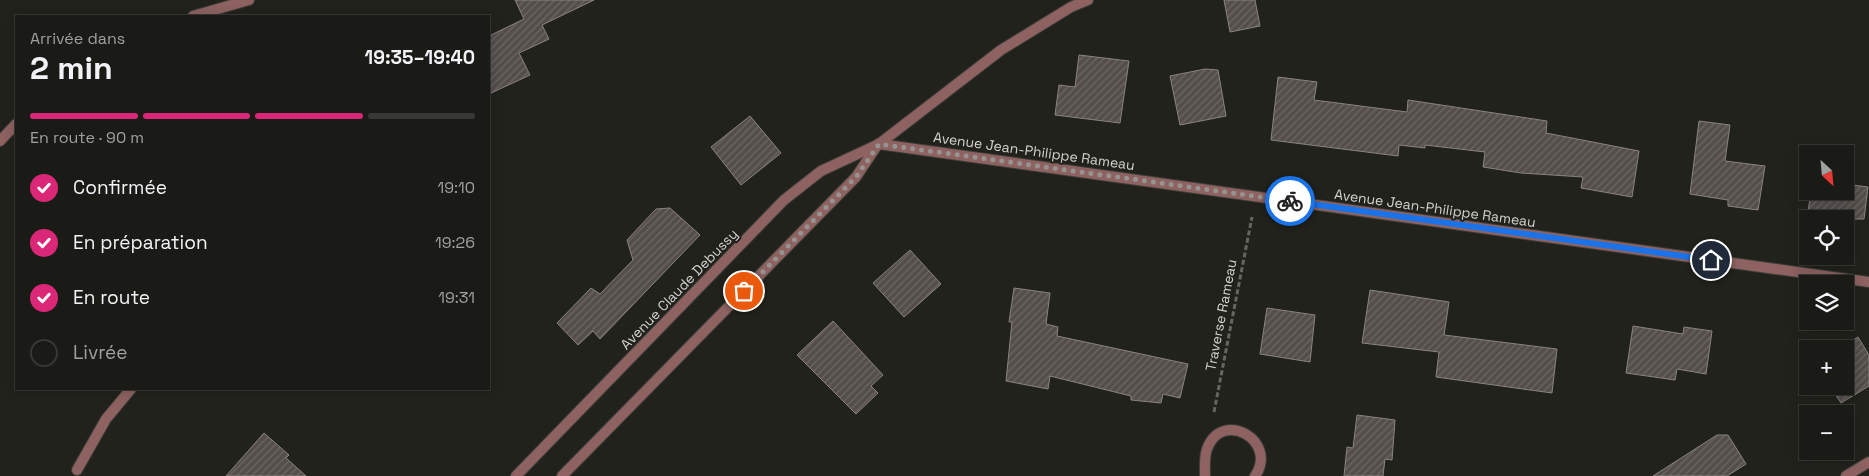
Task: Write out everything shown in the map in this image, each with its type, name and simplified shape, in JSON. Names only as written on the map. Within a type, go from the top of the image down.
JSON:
[{"type":"street","points":[[196,15],[249,0]]},
{"type":"street","name":"Avenue Claude Debussy","points":[[516,476],[784,200],[821,171],[879,144],[1001,50],[1072,7],[1088,0]]},
{"type":"street","points":[[0,141],[15,125]]},
{"type":"street","name":"Avenue Claude Debussy","points":[[562,476],[856,177],[879,144]]},
{"type":"street","name":"Avenue Jean-Philippe Rameau","points":[[879,144],[1869,282]]},
{"type":"street","points":[[77,470],[106,419],[130,390]]},
{"type":"street","points":[[1205,476],[1205,457],[1213,438],[1227,429],[1242,431],[1253,438],[1261,452],[1260,469],[1255,476]]},
{"type":"street","points":[[1846,476],[1869,462]]},
{"type":"path","name":"Traverse Rameau","points":[[1213,438],[1214,409],[1257,196]]},
{"type":"building","points":[[515,0],[594,0],[542,25],[549,39],[519,53],[530,75],[490,94],[490,36],[524,19]]},
{"type":"building","points":[[1224,0],[1255,0],[1260,26],[1230,32]]},
{"type":"building","points":[[1079,55],[1129,61],[1120,123],[1055,115],[1059,85],[1075,87]]},
{"type":"building","points":[[1205,69],[1218,70],[1226,116],[1180,125],[1170,76]]},
{"type":"building","points":[[1278,77],[1317,82],[1314,100],[1407,112],[1408,100],[1547,121],[1546,133],[1639,151],[1632,197],[1581,188],[1583,177],[1521,173],[1483,167],[1485,152],[1425,145],[1425,148],[1399,145],[1398,156],[1271,140]]},
{"type":"building","points":[[750,116],[781,153],[741,185],[711,147]]},
{"type":"building","points":[[1699,121],[1730,125],[1725,161],[1765,166],[1758,210],[1728,206],[1728,200],[1690,194]]},
{"type":"building","points":[[1854,185],[1868,187],[1864,219],[1854,219],[1854,210],[1808,210],[1810,200],[1854,200]]},
{"type":"building","points":[[670,208],[700,235],[600,339],[593,331],[578,345],[557,323],[591,288],[600,294],[633,260],[627,240],[656,209]]},
{"type":"building","points":[[910,250],[941,284],[904,317],[873,283]]},
{"type":"building","points":[[1014,288],[1050,293],[1046,324],[1058,327],[1057,336],[1188,364],[1180,398],[1163,394],[1161,403],[1131,400],[1131,396],[1050,376],[1048,389],[1006,381],[1012,322],[1009,322]]},
{"type":"building","points":[[1370,290],[1449,302],[1444,335],[1557,349],[1552,393],[1436,377],[1439,352],[1362,343]]},
{"type":"building","points":[[1267,308],[1315,315],[1310,362],[1260,354]]},
{"type":"building","points":[[833,321],[883,375],[871,386],[878,393],[856,414],[797,355]]},
{"type":"building","points":[[1633,326],[1683,334],[1684,327],[1712,331],[1706,374],[1677,369],[1675,380],[1626,373]]},
{"type":"building","points":[[1858,337],[1869,355],[1869,386],[1841,403],[1836,395],[1854,395],[1853,340]]},
{"type":"building","points":[[1357,415],[1395,420],[1392,460],[1385,459],[1383,476],[1344,476],[1347,447],[1353,448]]},
{"type":"building","points":[[264,433],[289,455],[286,458],[306,476],[226,476]]},
{"type":"building","points":[[1717,435],[1728,435],[1746,464],[1727,476],[1653,476]]},
{"type":"way so far","points":[[744,291],[856,177],[879,144],[1290,201]]},
{"type":"route","points":[[1290,201],[1711,260]]}]
